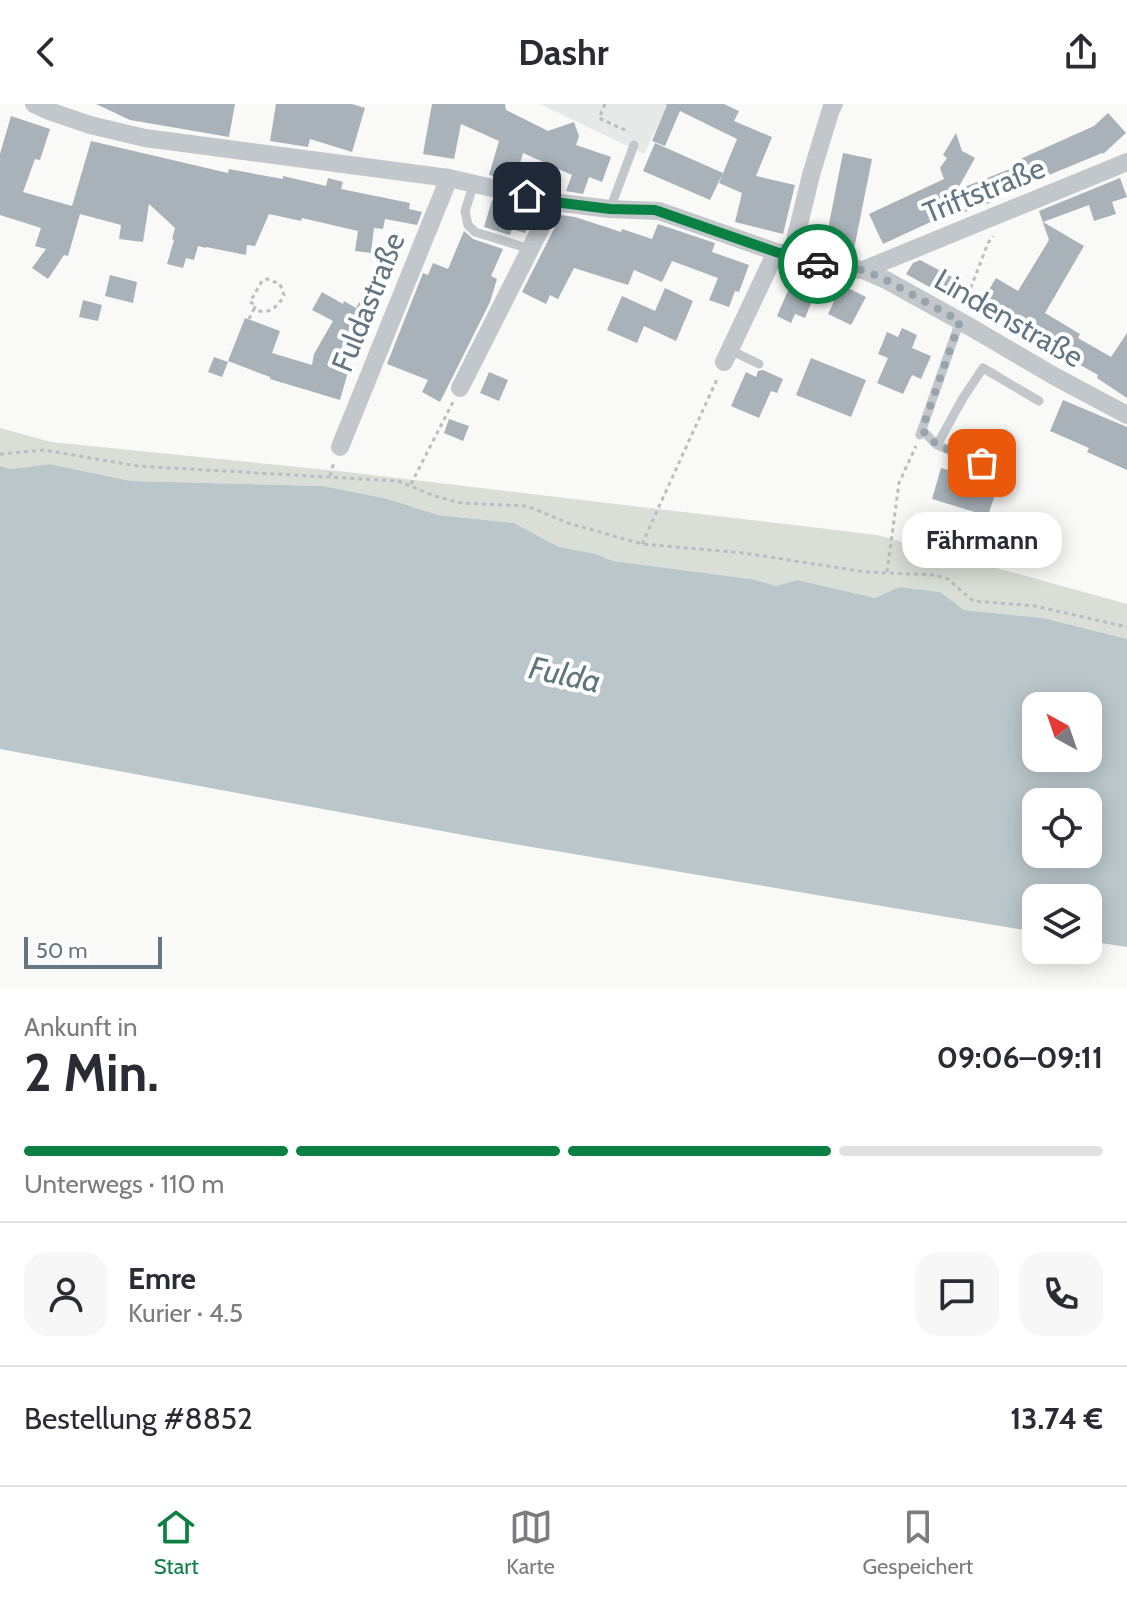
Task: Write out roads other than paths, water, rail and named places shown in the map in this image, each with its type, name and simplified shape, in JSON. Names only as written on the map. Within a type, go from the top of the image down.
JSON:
[{"type":"street","points":[[34,104],[90,125],[145,138],[449,178],[554,202],[659,211],[828,267],[863,270]]},
{"type":"street","points":[[727,356],[784,254],[834,104]]},
{"type":"street","name":"Triftstraße","points":[[863,270],[1127,162]]},
{"type":"street","name":"Fuldastraße","points":[[340,447],[449,178]]},
{"type":"street","points":[[460,388],[554,202]]},
{"type":"street","name":"Lindenstraße","points":[[863,270],[1127,415]]},
{"type":"lane","points":[[610,209],[634,145]]},
{"type":"lane","points":[[474,183],[465,211],[468,225],[475,232],[530,249]]},
{"type":"lane","points":[[960,321],[921,432],[937,445],[1004,472]]},
{"type":"lane","points":[[727,356],[759,364]]},
{"type":"lane","points":[[937,445],[983,368],[1039,401]]},
{"type":"water","name":"Fulda","points":[[49,464],[131,481],[323,486],[388,499],[438,515],[514,523],[559,547],[596,554],[613,561],[751,579],[776,586],[798,580],[875,598],[899,587],[940,592],[964,610],[1043,618],[1127,639],[1127,947],[1102,943],[1102,884],[1022,884],[1022,930],[485,839],[0,749],[0,466],[12,469]]},
{"type":"place","name":"Fährmann","points":[[982,463]]}]
